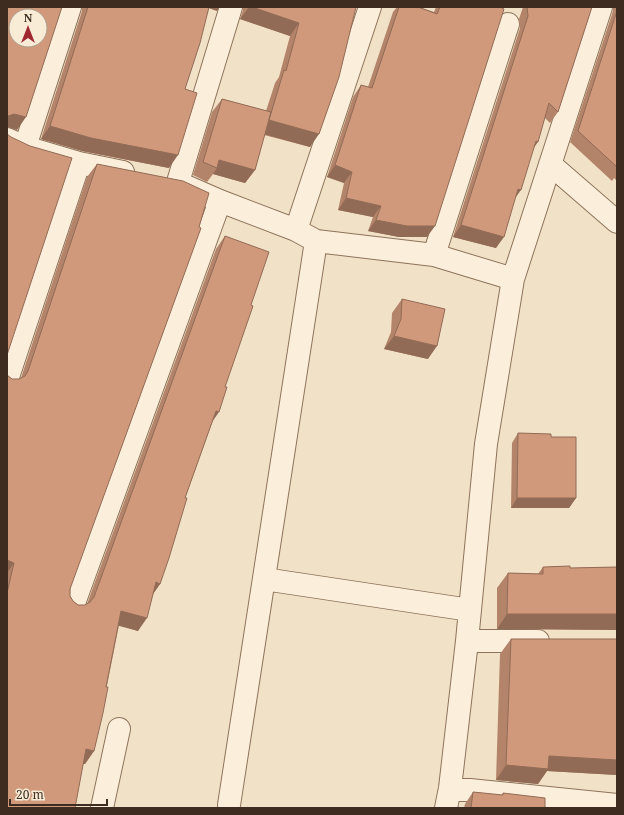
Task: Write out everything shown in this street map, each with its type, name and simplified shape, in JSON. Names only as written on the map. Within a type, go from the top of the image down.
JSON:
[{"type":"street","points":[[70,7],[16,143],[79,163],[178,182],[220,201],[296,230],[316,242],[434,255],[513,278]]},
{"type":"street","points":[[178,182],[231,7]]},
{"type":"street","points":[[296,230],[370,7]]},
{"type":"street","points":[[601,7],[513,278],[486,444],[467,641],[448,798],[617,805]]},
{"type":"street","points":[[434,255],[508,24]]},
{"type":"street","points":[[7,380],[79,163]]},
{"type":"street","points":[[550,164],[617,222]]},
{"type":"street","points":[[73,606],[220,201]]},
{"type":"street","points":[[229,805],[316,242]]},
{"type":"street","points":[[264,579],[470,610]]},
{"type":"street","points":[[467,641],[554,641]]},
{"type":"street","points":[[102,808],[119,729]]},
{"type":"building","points":[[7,7],[62,7],[26,117],[14,114],[8,116],[7,118]]},
{"type":"building","points":[[88,7],[209,7],[200,43],[185,89],[197,93],[178,155],[91,138],[50,126]]},
{"type":"building","points":[[252,7],[356,7],[339,77],[319,134],[269,120],[284,70],[286,71],[299,23]]},
{"type":"building","points":[[399,7],[418,7],[437,14],[440,7],[500,7],[504,9],[435,226],[407,226],[376,220],[381,206],[346,198],[352,172],[335,165],[361,85],[372,88]]},
{"type":"building","points":[[527,7],[592,7],[558,112],[549,103],[538,142],[536,141],[521,190],[518,189],[504,237],[461,225],[528,16]]},
{"type":"building","points":[[617,11],[617,167],[578,131]]},
{"type":"building","points":[[222,99],[271,112],[255,170],[219,160],[217,168],[203,162]]},
{"type":"building","points":[[7,134],[30,146],[72,158],[7,355]]},
{"type":"building","points":[[97,164],[183,181],[209,193],[199,227],[201,228],[70,589],[70,596],[78,605],[85,605],[94,597],[225,236],[269,252],[251,305],[253,306],[225,387],[227,387],[219,412],[216,411],[185,498],[187,498],[169,558],[160,584],[156,582],[147,618],[121,611],[106,687],[108,687],[103,713],[94,751],[86,749],[75,808],[7,808],[7,593],[14,563],[7,560],[7,375],[12,379],[19,379],[25,376],[28,371]]},
{"type":"building","points":[[402,299],[445,309],[437,346],[394,336],[401,319]]},
{"type":"building","points":[[518,433],[551,434],[551,437],[576,437],[576,498],[517,498]]},
{"type":"building","points":[[570,566],[570,568],[617,567],[617,614],[507,614],[508,573],[543,574],[543,567]]},
{"type":"building","points":[[511,639],[617,639],[617,760],[549,756],[548,769],[506,765]]},
{"type":"building","points":[[473,792],[503,795],[503,793],[545,798],[545,808],[471,808]]}]
